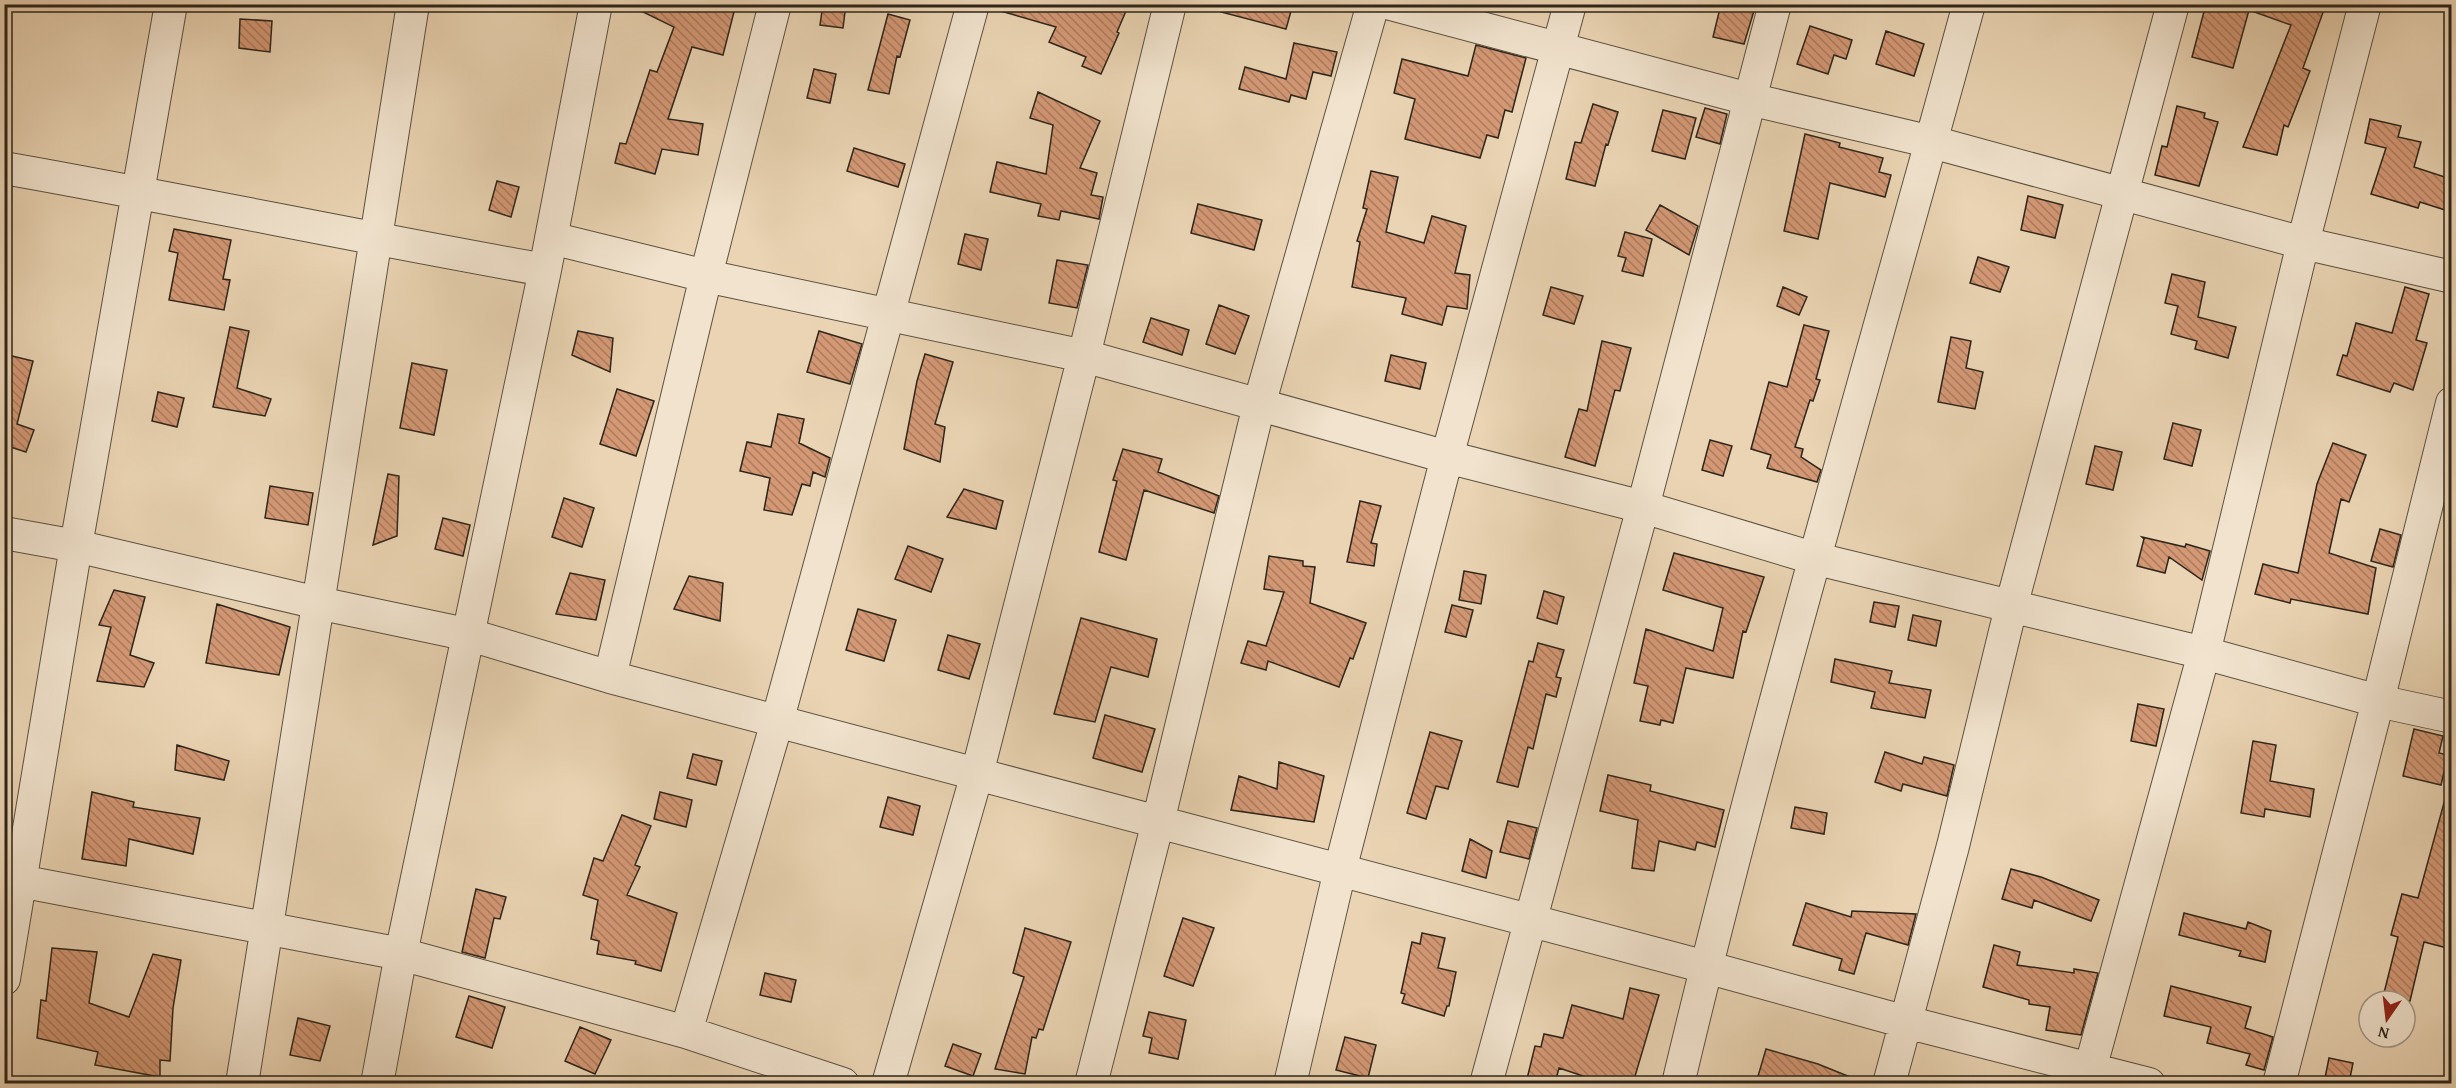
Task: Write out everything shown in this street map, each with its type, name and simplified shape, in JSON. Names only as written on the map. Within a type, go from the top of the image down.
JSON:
[{"type":"street","points":[[4,979],[12,880],[76,546],[171,4]]},
{"type":"street","points":[[242,1083],[413,4]]},
{"type":"street","points":[[377,1083],[401,954],[470,635],[545,270],[596,4]]},
{"type":"street","points":[[610,677],[706,276],[775,4]]},
{"type":"street","points":[[686,1032],[777,722],[972,4]]},
{"type":"street","points":[[888,1083],[977,774],[1084,356],[1170,4]]},
{"type":"street","points":[[1091,1083],[1158,822],[1259,405],[1373,4]]},
{"type":"street","points":[[1391,4],[1749,99],[1932,142],[2303,243],[2451,277]]},
{"type":"street","points":[[1290,1083],[1340,870],[1447,457],[1570,4]]},
{"type":"street","points":[[1486,1083],[1643,507],[1775,4]]},
{"type":"street","points":[[1678,1083],[1706,967],[1814,558],[1969,4]]},
{"type":"street","points":[[1889,1083],[1953,846],[2011,607],[2173,4]]},
{"type":"street","points":[[2088,1076],[2204,653],[2303,243],[2365,4]]},
{"type":"street","points":[[4,168],[138,192],[376,240],[545,270]]},
{"type":"street","points":[[551,238],[706,276],[1084,356],[1447,457],[1643,507],[1814,558],[2204,653],[2378,701],[2451,717]]},
{"type":"street","points":[[2279,1083],[2378,701],[2451,402]]},
{"type":"street","points":[[4,533],[76,546],[318,603],[470,635],[610,677],[777,722],[1706,967],[1906,1022],[2088,1076],[2150,1083]]},
{"type":"street","points":[[12,880],[401,954],[686,1032],[843,1083]]},
{"type":"building","points":[[627,4],[736,4],[723,55],[692,47],[668,119],[703,124],[698,155],[662,149],[655,174],[615,163],[620,143],[626,144],[650,70],[657,72],[674,27]]},
{"type":"building","points":[[823,4],[846,4],[843,28],[820,25]]},
{"type":"building","points":[[998,4],[1129,4],[1101,74],[1082,66],[1086,57],[1049,42],[1056,27],[997,10]]},
{"type":"building","points":[[1221,4],[1293,4],[1286,29],[1221,12]]},
{"type":"building","points":[[1721,4],[1756,4],[1744,44],[1713,37]]},
{"type":"building","points":[[2206,4],[2326,4],[2303,68],[2310,71],[2288,127],[2284,125],[2277,155],[2243,147],[2291,25],[2249,10],[2233,68],[2192,57]]},
{"type":"building","points":[[888,14],[910,20],[900,57],[897,56],[889,94],[868,90]]},
{"type":"building","points":[[240,19],[272,21],[270,52],[239,48]]},
{"type":"building","points":[[1810,26],[1852,40],[1846,59],[1834,55],[1828,74],[1797,64]]},
{"type":"building","points":[[1886,31],[1924,44],[1914,76],[1876,64]]},
{"type":"building","points":[[1294,43],[1337,52],[1331,76],[1313,72],[1306,99],[1291,95],[1289,102],[1239,89],[1245,67],[1286,79]]},
{"type":"building","points":[[1476,45],[1526,58],[1512,112],[1505,110],[1498,138],[1487,135],[1480,158],[1405,139],[1415,99],[1394,93],[1402,59],[1468,76]]},
{"type":"building","points":[[814,69],[836,74],[830,103],[807,98]]},
{"type":"building","points":[[1038,92],[1100,121],[1080,168],[1097,173],[1091,195],[1103,197],[1099,219],[1061,211],[1059,220],[1038,216],[1041,204],[990,192],[997,162],[1046,174],[1053,125],[1030,118]]},
{"type":"building","points":[[1593,104],[1618,112],[1608,145],[1606,144],[1595,186],[1566,179],[1575,142],[1581,143]]},
{"type":"building","points":[[2177,106],[2205,113],[2204,118],[2218,122],[2199,186],[2155,175],[2162,146],[2167,147]]},
{"type":"building","points":[[1705,108],[1727,114],[1720,144],[1696,137]]},
{"type":"building","points":[[1663,110],[1696,118],[1685,159],[1652,151]]},
{"type":"building","points":[[2370,119],[2401,126],[2398,137],[2421,142],[2414,167],[2451,179],[2451,212],[2420,202],[2418,208],[2371,194],[2386,148],[2365,143]]},
{"type":"building","points":[[1805,134],[1840,143],[1839,147],[1883,158],[1879,172],[1891,175],[1885,197],[1830,183],[1818,239],[1784,231]]},
{"type":"building","points":[[854,148],[905,164],[898,187],[847,171]]},
{"type":"building","points":[[1371,171],[1398,177],[1386,232],[1424,243],[1432,216],[1466,226],[1455,273],[1470,275],[1467,309],[1447,306],[1442,325],[1402,314],[1406,298],[1352,287],[1360,242],[1357,241],[1367,209],[1363,208]]},
{"type":"building","points":[[497,181],[519,187],[511,217],[489,210]]},
{"type":"building","points":[[2028,196],[2063,205],[2055,238],[2021,230]]},
{"type":"building","points":[[1198,204],[1262,220],[1254,250],[1191,233]]},
{"type":"building","points":[[1660,205],[1698,226],[1689,255],[1646,230]]},
{"type":"building","points":[[174,229],[231,240],[223,279],[230,280],[224,310],[169,300],[178,253],[169,251]]},
{"type":"building","points":[[1625,232],[1652,239],[1643,276],[1622,271],[1626,258],[1618,256]]},
{"type":"building","points":[[965,234],[988,239],[981,270],[958,264]]},
{"type":"building","points":[[1978,257],[2009,267],[2000,292],[1970,283]]},
{"type":"building","points":[[1057,260],[1088,265],[1077,308],[1049,303]]},
{"type":"building","points":[[2172,274],[2205,282],[2198,317],[2236,327],[2228,358],[2195,349],[2197,341],[2171,334],[2178,306],[2165,303]]},
{"type":"building","points":[[1551,287],[1583,296],[1574,324],[1543,315]]},
{"type":"building","points":[[1783,287],[1807,297],[1799,315],[1777,306]]},
{"type":"building","points":[[2405,287],[2429,294],[2416,340],[2427,343],[2413,390],[2394,383],[2390,392],[2337,375],[2343,355],[2347,356],[2356,323],[2392,333]]},
{"type":"building","points":[[1219,305],[1249,316],[1235,354],[1206,344]]},
{"type":"building","points":[[1151,318],[1189,330],[1182,355],[1143,342]]},
{"type":"building","points":[[1804,325],[1829,331],[1816,379],[1820,380],[1813,401],[1810,400],[1795,447],[1803,449],[1801,457],[1821,470],[1817,482],[1767,468],[1771,455],[1751,449],[1769,382],[1787,387]]},
{"type":"building","points":[[230,327],[249,331],[237,388],[271,399],[265,416],[213,407]]},
{"type":"building","points":[[578,331],[613,338],[610,372],[572,355]]},
{"type":"building","points":[[819,331],[862,344],[850,384],[807,372]]},
{"type":"building","points":[[1951,337],[1971,341],[1966,368],[1983,372],[1975,409],[1938,402]]},
{"type":"building","points":[[1602,341],[1631,348],[1620,391],[1615,390],[1595,466],[1565,457],[1579,409],[1587,411]]},
{"type":"building","points":[[925,354],[953,362],[935,424],[945,427],[940,462],[904,449],[917,381]]},
{"type":"building","points":[[1391,355],[1426,363],[1420,389],[1385,381]]},
{"type":"building","points":[[12,356],[33,361],[17,424],[34,430],[26,452],[4,445],[4,387]]},
{"type":"building","points":[[412,363],[447,370],[434,435],[400,428]]},
{"type":"building","points":[[617,389],[654,401],[636,456],[600,444]]},
{"type":"building","points":[[158,392],[184,398],[177,427],[152,421]]},
{"type":"building","points":[[778,414],[804,419],[799,443],[830,458],[825,477],[813,472],[810,486],[802,484],[792,515],[764,510],[770,478],[740,471],[747,442],[771,447]]},
{"type":"building","points":[[2173,423],[2201,430],[2192,466],[2164,459]]},
{"type":"building","points":[[1710,440],[1732,446],[1723,476],[1702,470]]},
{"type":"building","points":[[2333,443],[2366,455],[2349,502],[2341,499],[2329,553],[2376,568],[2368,614],[2291,599],[2290,603],[2255,594],[2263,564],[2298,573],[2317,484]]},
{"type":"building","points":[[2095,446],[2122,452],[2113,490],[2086,484]]},
{"type":"building","points":[[1123,449],[1162,459],[1158,472],[1219,496],[1214,513],[1144,490],[1126,560],[1099,552],[1117,481],[1113,480]]},
{"type":"building","points":[[388,474],[399,476],[397,536],[373,545]]},
{"type":"building","points":[[270,486],[313,493],[308,525],[265,518]]},
{"type":"building","points":[[964,489],[1003,501],[996,529],[947,517]]},
{"type":"building","points":[[564,498],[594,508],[582,547],[552,537]]},
{"type":"building","points":[[1360,501],[1381,506],[1371,543],[1377,544],[1374,566],[1347,562]]},
{"type":"building","points":[[443,518],[470,525],[463,556],[435,549]]},
{"type":"building","points":[[2380,529],[2401,535],[2393,567],[2371,561]]},
{"type":"building","points":[[2142,537],[2185,547],[2186,544],[2210,551],[2202,580],[2169,557],[2165,573],[2137,566],[2144,539]]},
{"type":"building","points":[[908,546],[943,559],[931,592],[895,579]]},
{"type":"building","points":[[1674,553],[1764,577],[1746,632],[1743,631],[1733,678],[1686,668],[1673,723],[1661,720],[1660,725],[1640,721],[1648,686],[1634,683],[1646,629],[1713,651],[1723,608],[1663,590]]},
{"type":"building","points":[[1269,556],[1303,561],[1303,566],[1315,567],[1310,603],[1366,623],[1353,659],[1350,658],[1339,687],[1268,661],[1266,670],[1241,663],[1248,641],[1266,646],[1284,592],[1264,589]]},
{"type":"building","points":[[1464,571],[1486,575],[1481,604],[1459,600]]},
{"type":"building","points":[[570,573],[605,580],[596,620],[556,614]]},
{"type":"building","points":[[689,576],[723,583],[720,621],[674,609]]},
{"type":"building","points":[[114,590],[145,597],[130,655],[154,663],[144,687],[97,681],[111,627],[99,625]]},
{"type":"building","points":[[1544,591],[1564,597],[1557,624],[1537,618]]},
{"type":"building","points":[[1874,602],[1899,606],[1895,627],[1870,622]]},
{"type":"building","points":[[217,604],[290,627],[279,675],[206,663]]},
{"type":"building","points":[[1452,605],[1473,610],[1466,637],[1445,632]]},
{"type":"building","points":[[858,609],[896,620],[884,661],[846,650]]},
{"type":"building","points":[[1913,615],[1941,621],[1936,646],[1908,640]]},
{"type":"building","points":[[1081,618],[1157,639],[1148,677],[1111,667],[1095,722],[1054,714]]},
{"type":"building","points":[[948,635],[980,644],[969,679],[938,670]]},
{"type":"building","points":[[1538,643],[1564,650],[1556,677],[1561,678],[1556,697],[1546,694],[1533,749],[1528,747],[1518,787],[1497,782],[1529,661],[1533,662]]},
{"type":"building","points":[[1835,659],[1892,671],[1889,683],[1931,690],[1925,718],[1871,708],[1875,692],[1831,682]]},
{"type":"building","points":[[2138,704],[2164,709],[2156,746],[2131,741]]},
{"type":"building","points":[[1105,715],[1155,729],[1142,772],[1093,758]]},
{"type":"building","points":[[2414,729],[2443,736],[2439,753],[2448,755],[2441,785],[2403,776]]},
{"type":"building","points":[[1430,732],[1462,741],[1448,789],[1436,786],[1426,819],[1407,813]]},
{"type":"building","points":[[2253,741],[2276,745],[2270,781],[2314,789],[2310,817],[2265,809],[2264,817],[2241,813]]},
{"type":"building","points":[[177,745],[229,761],[224,780],[175,770]]},
{"type":"building","points":[[1885,752],[1922,764],[1924,757],[1954,765],[1947,796],[1903,784],[1901,791],[1875,782]]},
{"type":"building","points":[[693,754],[722,761],[716,785],[687,778]]},
{"type":"building","points":[[1279,762],[1324,776],[1314,822],[1231,810],[1239,776],[1277,789]]},
{"type":"building","points":[[1608,775],[1651,785],[1650,791],[1724,810],[1715,847],[1697,842],[1695,850],[1659,841],[1654,871],[1632,868],[1638,820],[1600,811]]},
{"type":"building","points":[[92,792],[134,802],[133,807],[200,818],[193,854],[129,839],[126,866],[82,859]]},
{"type":"building","points":[[660,792],[692,800],[686,827],[654,819]]},
{"type":"building","points":[[888,797],[920,806],[913,835],[880,827]]},
{"type":"building","points":[[2445,799],[2451,800],[2451,949],[2424,942],[2413,989],[2385,989],[2398,937],[2391,935],[2402,894],[2418,898]]},
{"type":"building","points":[[1795,807],[1827,813],[1824,834],[1791,828]]},
{"type":"building","points":[[622,815],[651,826],[635,865],[640,867],[627,895],[677,913],[661,971],[635,964],[636,961],[597,954],[599,941],[591,939],[598,900],[583,895],[594,858],[603,861]]},
{"type":"building","points":[[1508,821],[1537,828],[1529,859],[1500,852]]},
{"type":"building","points":[[1470,839],[1492,851],[1486,878],[1462,871]]},
{"type":"building","points":[[2011,869],[2041,877],[2099,900],[2091,921],[2034,900],[2032,908],[2002,899]]},
{"type":"building","points":[[476,889],[506,897],[500,919],[494,918],[485,958],[462,952]]},
{"type":"building","points":[[1806,903],[1851,917],[1852,911],[1916,914],[1908,945],[1866,933],[1854,974],[1839,970],[1842,959],[1793,945]]},
{"type":"building","points":[[2184,913],[2246,929],[2248,922],[2271,931],[2265,962],[2239,956],[2241,951],[2179,935]]},
{"type":"building","points":[[1183,918],[1214,928],[1193,986],[1164,976]]},
{"type":"building","points":[[1025,928],[1071,942],[1043,1030],[1039,1029],[1036,1038],[1032,1037],[1025,1074],[995,1069],[1024,977],[1013,973]]},
{"type":"building","points":[[1422,933],[1445,938],[1438,968],[1456,972],[1449,1006],[1444,1016],[1402,1003],[1405,994],[1401,993],[1412,942],[1420,944]]},
{"type":"building","points":[[1994,945],[2020,952],[2017,965],[2074,973],[2074,969],[2098,973],[2081,1035],[2046,1030],[2050,1007],[2029,1004],[2029,1000],[1983,987]]},
{"type":"building","points":[[52,948],[97,952],[89,1003],[129,1017],[153,954],[181,960],[173,1008],[170,1061],[160,1060],[160,1077],[95,1065],[98,1052],[37,1038],[41,1000],[46,1001]]},
{"type":"building","points":[[765,973],[796,980],[791,1002],[760,995]]},
{"type":"building","points":[[2171,986],[2251,1007],[2245,1028],[2273,1037],[2264,1070],[2246,1065],[2250,1054],[2207,1043],[2211,1027],[2164,1016]]},
{"type":"building","points":[[1630,988],[1659,995],[1633,1083],[1604,1083],[1559,1068],[1555,1083],[1526,1083],[1535,1046],[1541,1047],[1544,1034],[1563,1038],[1572,1005],[1623,1019]]},
{"type":"building","points":[[469,996],[505,1007],[492,1048],[456,1037]]},
{"type":"building","points":[[1149,1012],[1186,1020],[1178,1059],[1149,1053],[1152,1038],[1143,1036]]},
{"type":"building","points":[[298,1018],[330,1026],[320,1061],[290,1055]]},
{"type":"building","points":[[580,1027],[611,1040],[595,1074],[565,1061]]},
{"type":"building","points":[[1345,1037],[1376,1045],[1368,1078],[1336,1070]]},
{"type":"building","points":[[953,1044],[981,1054],[973,1076],[945,1066]]},
{"type":"building","points":[[1766,1049],[1818,1064],[1865,1083],[1756,1083]]},
{"type":"building","points":[[2329,1058],[2353,1063],[2349,1083],[2324,1083]]}]
